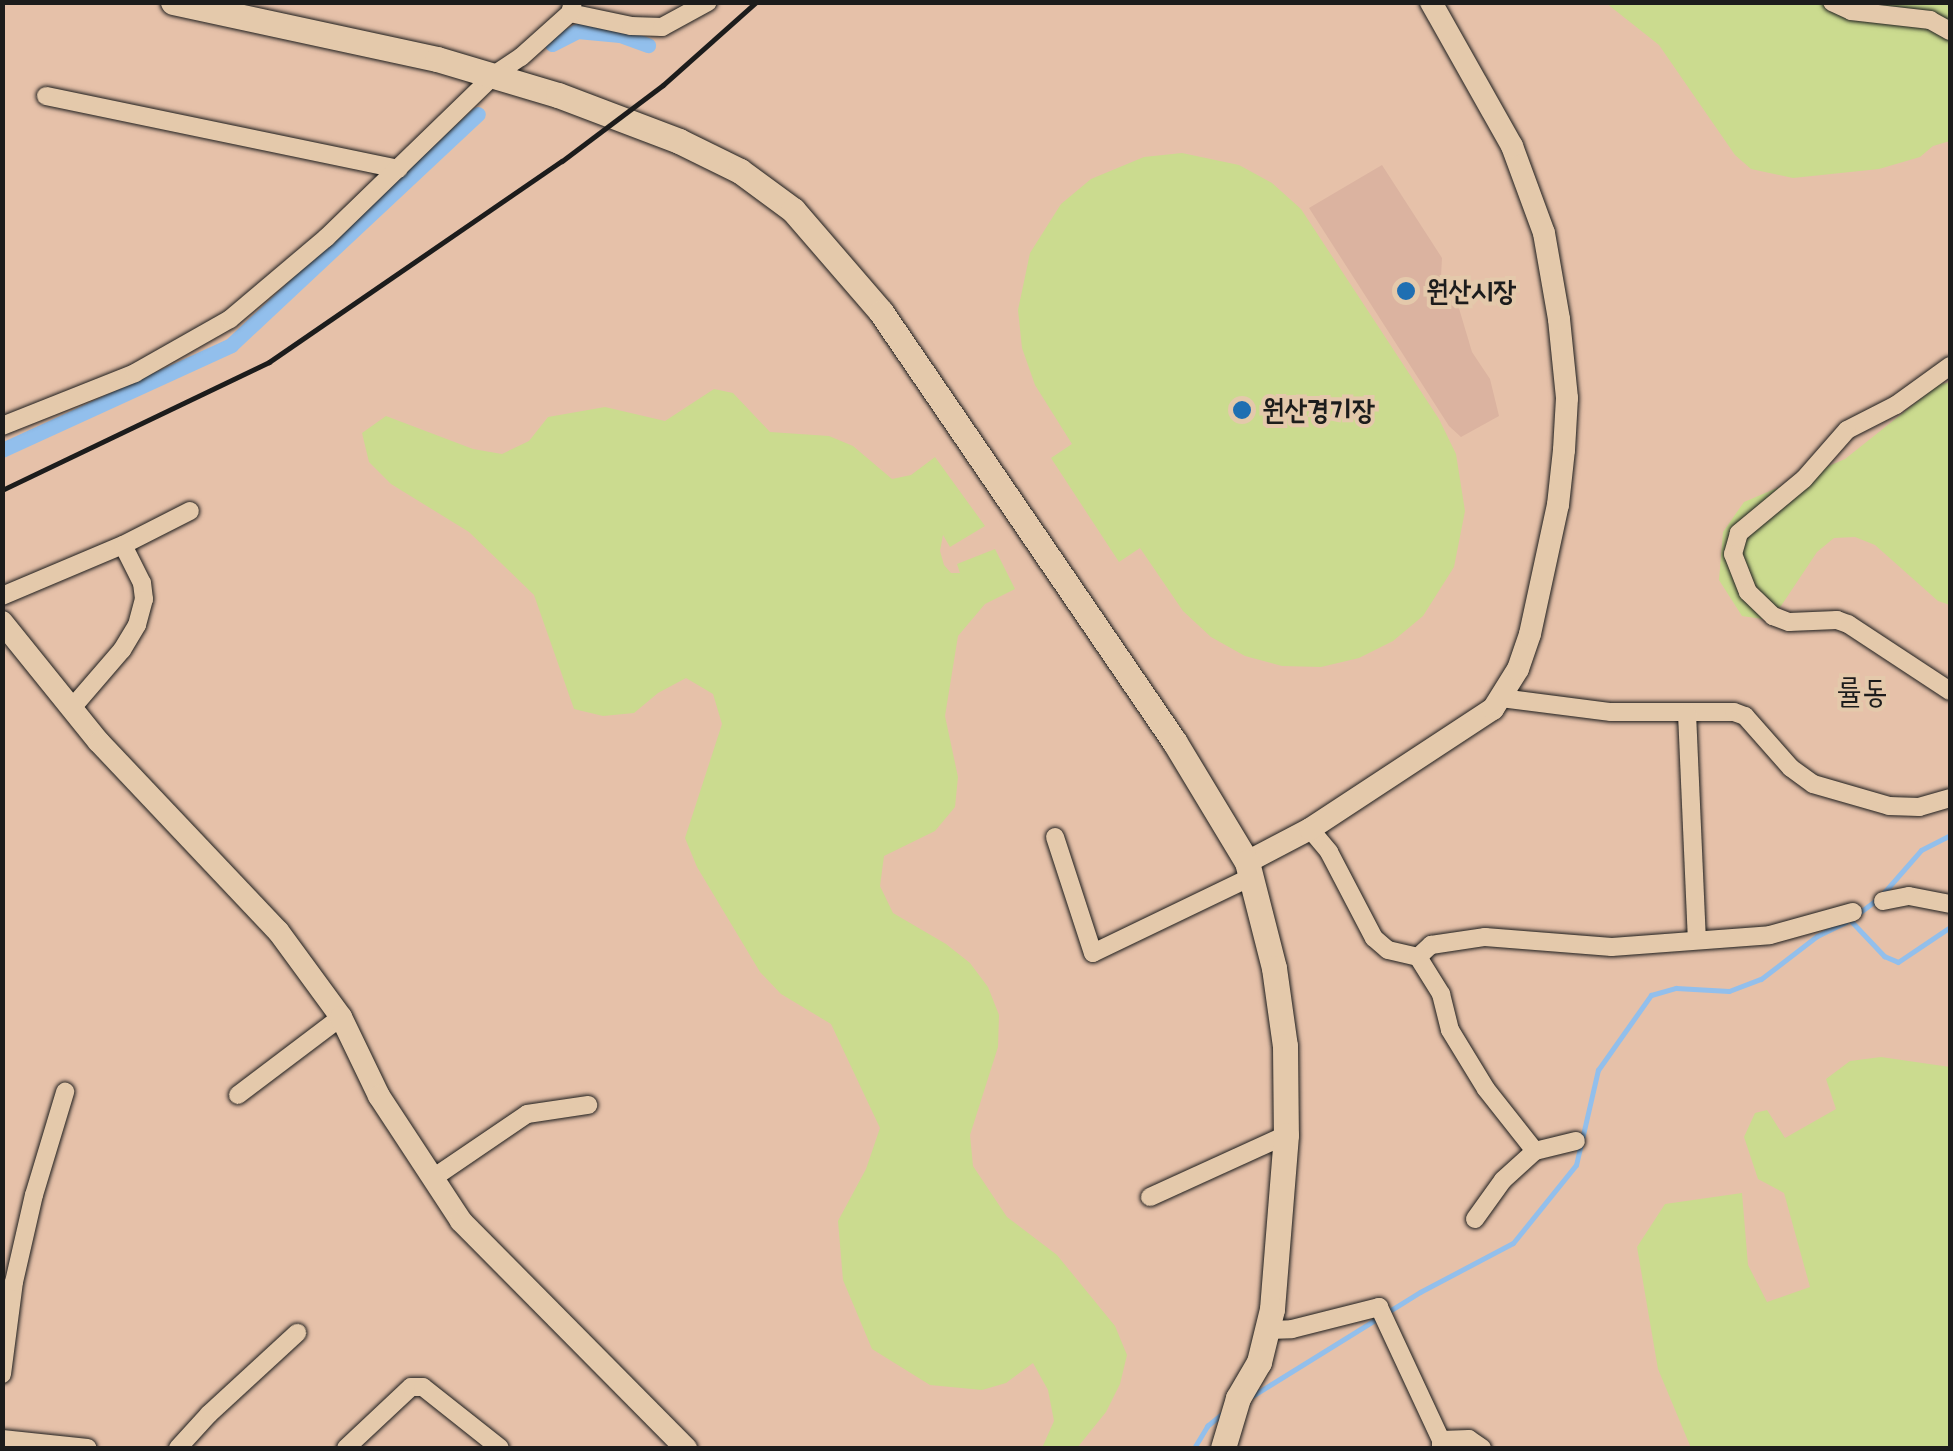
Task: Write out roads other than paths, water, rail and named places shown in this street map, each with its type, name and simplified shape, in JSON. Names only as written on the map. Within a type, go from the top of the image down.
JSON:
[{"type":"main road","points":[[173,2],[407,50],[494,74],[558,94],[715,157],[793,210],[881,312],[1174,741],[1249,870],[1274,968],[1285,1046],[1286,1134],[1268,1330],[1259,1362],[1235,1407],[1223,1448]]},
{"type":"street","points":[[2,426],[135,373],[230,319],[399,168],[494,74],[521,57],[572,8],[631,26],[662,28],[708,2]]},
{"type":"street","points":[[1055,838],[1093,953],[1249,870],[1470,726],[1502,698],[1530,634],[1558,505],[1567,398],[1559,319],[1544,233],[1522,171],[1431,2]]},
{"type":"street","points":[[1832,2],[1851,11],[1930,20],[1950,32]]},
{"type":"street","points":[[46,96],[399,168]]},
{"type":"street","points":[[1950,366],[1896,405],[1847,430],[1804,479],[1739,533],[1732,554],[1748,592],[1772,616],[1789,622],[1848,624],[1950,691]]},
{"type":"street","points":[[2,596],[190,511]]},
{"type":"street","points":[[71,709],[137,625],[144,599],[142,584],[122,545]]},
{"type":"street","points":[[2,622],[71,709],[278,930],[341,1017],[379,1096],[462,1221],[686,1448]]},
{"type":"street","points":[[1502,698],[1611,712],[1734,712],[1744,716],[1791,768],[1826,789],[1906,808],[1950,798]]},
{"type":"street","points":[[1687,713],[1697,940]]},
{"type":"street","points":[[1310,829],[1329,852],[1374,938],[1388,950],[1418,957],[1441,994],[1450,1030],[1486,1089],[1535,1151]]},
{"type":"street","points":[[1883,901],[1909,896],[1950,904]]},
{"type":"street","points":[[1418,957],[1430,945],[1485,937],[1612,947],[1770,936],[1852,912]]},
{"type":"street","points":[[238,1095],[341,1017]]},
{"type":"street","points":[[2,1374],[7,1307],[34,1195],[65,1092]]},
{"type":"street","points":[[433,1178],[528,1114],[588,1105]]},
{"type":"street","points":[[1150,1197],[1286,1134]]},
{"type":"street","points":[[1475,1219],[1503,1180],[1535,1151],[1576,1141]]},
{"type":"street","points":[[1268,1330],[1292,1329],[1379,1306],[1441,1444],[1469,1439],[1482,1448]]},
{"type":"street","points":[[178,1448],[208,1414],[296,1333]]},
{"type":"street","points":[[346,1448],[411,1387],[423,1387],[500,1448]]},
{"type":"street","points":[[2,1439],[88,1448]]},
{"type":"waterway","points":[[552,44],[577,31],[620,35],[648,45]]},
{"type":"waterway","points":[[2,450],[231,345],[478,114]]},
{"type":"waterway","points":[[1859,913],[1880,897],[1921,850],[1950,835]]},
{"type":"waterway","points":[[1850,920],[1884,956],[1898,962],[1950,927]]},
{"type":"waterway","points":[[1249,1398],[1420,1292],[1513,1243],[1576,1165],[1598,1070],[1651,995],[1676,988],[1729,991],[1761,979],[1817,936],[1846,922]]},
{"type":"waterway","points":[[1194,1448],[1207,1426],[1222,1414]]},
{"type":"railway","points":[[2,490],[269,362],[562,161],[663,85],[756,2]]},
{"type":"place","name":"원산시장","points":[[1406,291]]},
{"type":"place","name":"원산경기장","points":[[1242,410]]},
{"type":"district","name":"률동","points":[[1862,692]]}]
